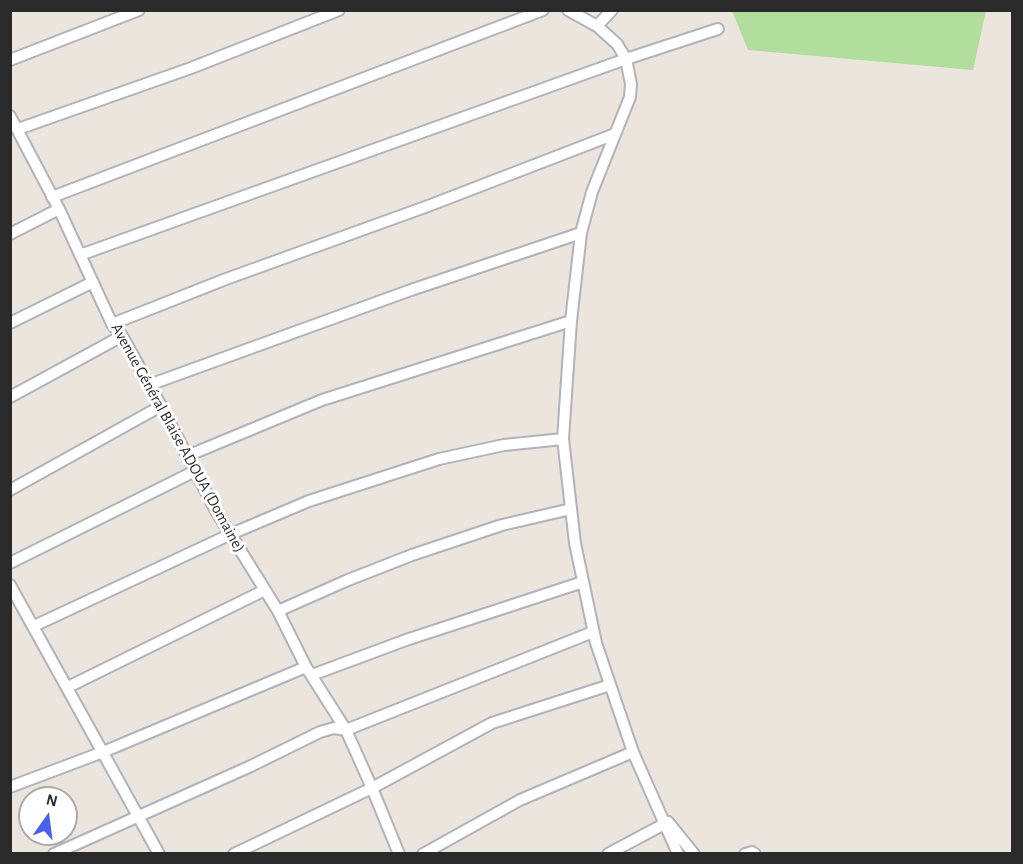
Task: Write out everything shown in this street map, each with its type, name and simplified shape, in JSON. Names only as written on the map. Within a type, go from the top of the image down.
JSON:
[{"type":"street","points":[[10,60],[139,10]]},
{"type":"street","points":[[18,129],[191,68],[339,10]]},
{"type":"street","points":[[52,197],[543,10]]},
{"type":"street","points":[[568,10],[597,26],[617,44],[626,59],[631,91],[592,192],[581,233],[571,321],[563,439],[575,543],[593,632],[609,685],[633,752],[678,854]]},
{"type":"street","points":[[597,26],[612,10]]},
{"type":"street","points":[[80,255],[626,59],[718,29]]},
{"type":"street","name":"Avenue Général Blaise ADOUA (Domaine)","points":[[10,116],[59,209],[112,324],[122,336],[161,406],[216,511],[278,611],[309,671],[346,730],[399,854]]},
{"type":"street","points":[[112,324],[226,279],[428,206],[615,134]]},
{"type":"street","points":[[10,234],[59,209]]},
{"type":"street","points":[[149,385],[411,290],[581,233]]},
{"type":"street","points":[[10,323],[93,282]]},
{"type":"street","points":[[187,456],[322,400],[571,321]]},
{"type":"street","points":[[10,397],[122,336]]},
{"type":"street","points":[[10,490],[161,406]]},
{"type":"street","points":[[34,626],[231,534],[309,501],[439,459],[504,445],[563,439]]},
{"type":"street","points":[[10,563],[195,471]]},
{"type":"street","points":[[278,611],[412,555],[502,525],[571,509]]},
{"type":"street","points":[[10,787],[309,671],[583,582]]},
{"type":"street","points":[[10,585],[159,854]]},
{"type":"street","points":[[68,687],[265,590]]},
{"type":"street","points":[[54,854],[251,766],[320,732],[334,728],[346,730],[593,632]]},
{"type":"street","points":[[234,854],[372,788],[492,723],[609,685]]},
{"type":"street","points":[[423,854],[520,800],[633,752]]},
{"type":"street","points":[[608,854],[664,824],[671,824],[694,854]]},
{"type":"street","points":[[745,854],[752,852],[755,854]]},
{"type":"green space","points":[[732,11],[986,11],[973,70],[748,50]]}]
